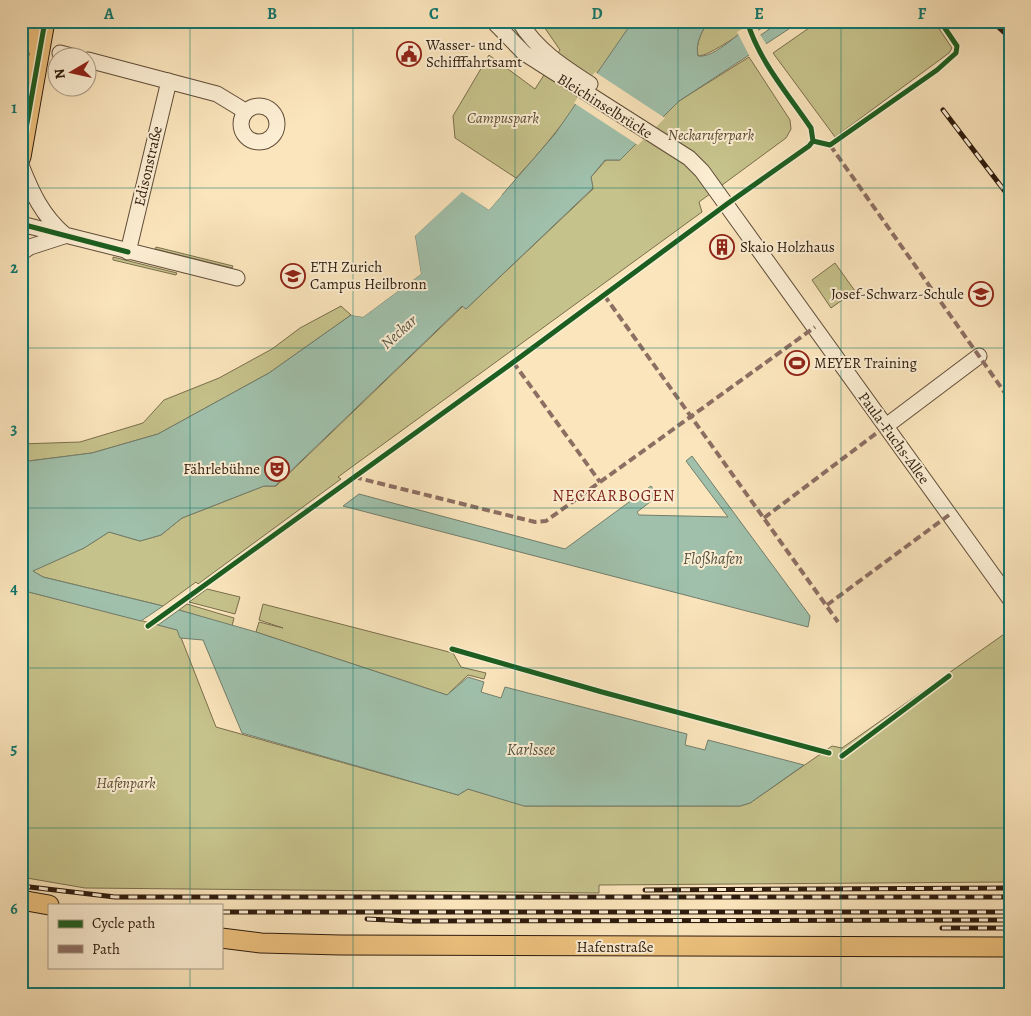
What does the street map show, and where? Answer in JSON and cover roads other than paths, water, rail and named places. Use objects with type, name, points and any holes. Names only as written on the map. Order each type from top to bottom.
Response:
[{"type":"main road","points":[[21,49],[27,21]]},
{"type":"main road","points":[[21,156],[45,21]]},
{"type":"main road","points":[[21,900],[48,905]]},
{"type":"main road","name":"Hafenstraße","points":[[222,938],[261,943],[373,945],[1010,947]]},
{"type":"street","points":[[493,21],[524,53],[551,65]]},
{"type":"street","points":[[519,21],[551,65]]},
{"type":"street","points":[[98,63],[218,94],[245,111]]},
{"type":"street","name":"Bleichinselbrücke","points":[[551,65],[691,154],[730,201]]},
{"type":"street","name":"Edisonstraße","points":[[128,252],[169,81]]},
{"type":"street","points":[[21,165],[33,196],[52,224],[66,236]]},
{"type":"street","name":"Paula-Fuchs-Allee","points":[[730,201],[889,424],[1010,584]]},
{"type":"street","points":[[21,224],[237,278]]},
{"type":"street","points":[[21,253],[30,247],[66,236]]},
{"type":"street","points":[[889,424],[979,356]]},
{"type":"street","name":"Paula-Fuchs-Allee","points":[[954,512],[1010,599]]},
{"type":"water","name":"Neckar","points":[[633,21],[708,21],[701,33],[697,51],[698,56],[705,56],[721,48],[745,29],[760,21],[772,21],[756,32],[758,37],[781,21],[801,21],[679,101],[620,160],[605,160],[591,177],[593,188],[466,309],[462,306],[275,486],[264,486],[182,518],[161,535],[140,541],[109,532],[84,548],[33,571],[43,577],[163,606],[141,621],[21,590],[21,462],[92,453],[158,434],[269,373],[351,315],[363,317],[421,274],[415,236],[462,191],[489,210],[555,134]]},
{"type":"water","name":"Floßhafen","points":[[692,456],[810,616],[808,627],[343,506],[359,494],[565,549],[651,486],[658,496],[637,512],[639,515],[728,517],[686,461]]},
{"type":"water","name":"Karlssee","points":[[179,610],[256,632],[447,695],[468,677],[484,682],[481,692],[501,698],[505,687],[687,734],[685,745],[705,750],[708,740],[804,765],[750,803],[740,806],[524,806],[468,789],[458,795],[242,733],[203,640],[180,638],[177,630],[158,625]]},
{"type":"railway","points":[[992,21],[1010,38]]},
{"type":"railway","points":[[943,110],[1010,198]]},
{"type":"railway","points":[[21,886],[115,897],[1010,897]]},
{"type":"railway","points":[[645,890],[1010,888]]},
{"type":"railway","points":[[222,912],[1010,912]]},
{"type":"railway","points":[[367,919],[410,921],[1010,920]]},
{"type":"railway","points":[[942,928],[1010,928]]},
{"type":"place","name":"Wasser- und Schifffahrtsamt","points":[[409,54]]},
{"type":"place","name":"Skaio Holzhaus","points":[[722,247]]},
{"type":"place","name":"ETH Zurich Campus Heilbronn","points":[[293,276]]},
{"type":"place","name":"Josef-Schwarz-Schule","points":[[981,294]]},
{"type":"place","name":"MEYER Training","points":[[797,363]]},
{"type":"place","name":"Fährlebühne","points":[[277,469]]},
{"type":"district","name":"NECKARBOGEN","points":[[614,496]]},
{"type":"park label","name":"Campuspark","points":[[503,118]]},
{"type":"park label","name":"Neckaruferpark","points":[[711,135]]},
{"type":"park label","name":"Hafenpark","points":[[126,783]]}]
